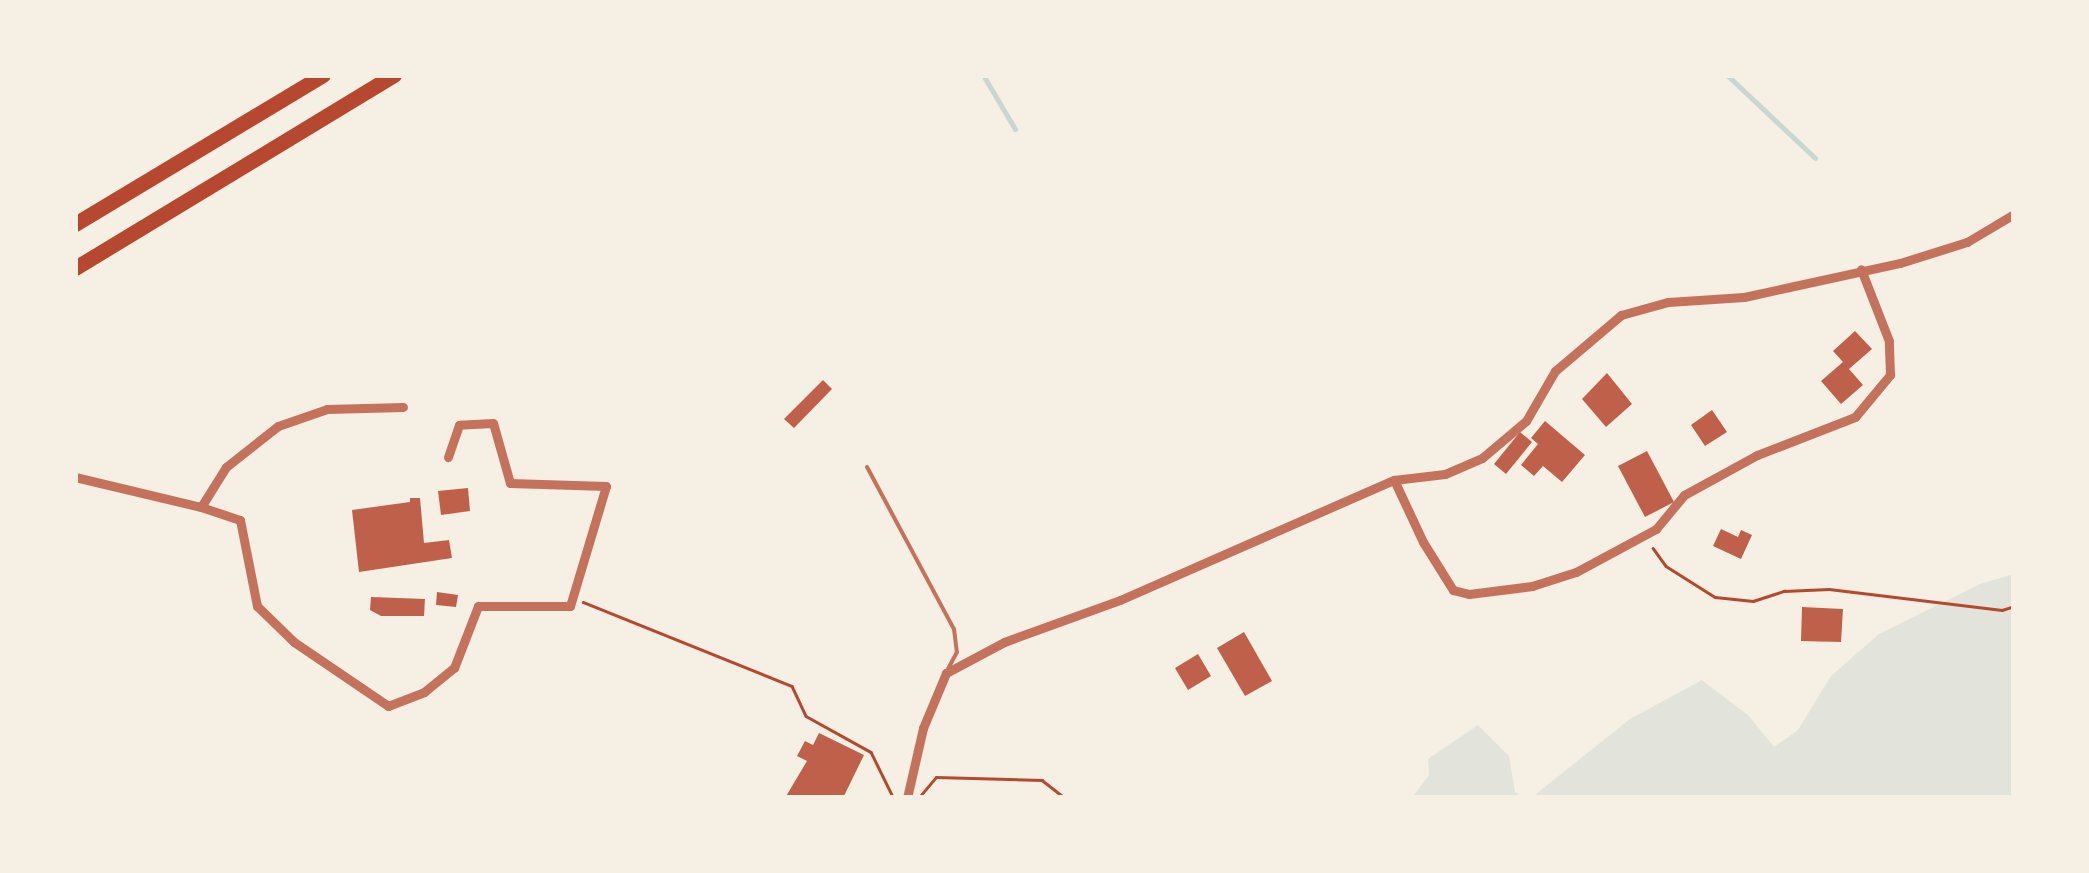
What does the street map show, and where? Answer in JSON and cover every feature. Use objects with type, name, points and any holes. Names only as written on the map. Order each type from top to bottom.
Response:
[{"type":"highway","points":[[75,224],[323,75]]},
{"type":"highway","points":[[75,268],[394,75]]},
{"type":"street","points":[[906,798],[923,728],[946,673],[1004,642],[1120,600],[1394,480],[1445,474],[1482,458],[1526,421],[1555,371],[1621,314],[1668,302],[1744,297],[1900,263],[1968,242],[2014,214]]},
{"type":"street","points":[[1394,480],[1423,542],[1453,590],[1469,594],[1532,586],[1576,572],[1656,529],[1684,495],[1757,455],[1854,416],[1890,375],[1889,341],[1861,269]]},
{"type":"street","points":[[201,507],[226,466],[278,426],[327,409],[402,407]]},
{"type":"street","points":[[75,477],[240,520],[257,606],[294,642],[388,706],[424,692],[454,668],[478,606],[570,606],[606,486],[510,483],[493,423],[459,425],[448,458]]},
{"type":"lane","points":[[867,467],[954,629],[957,652],[946,673]]},
{"type":"path","points":[[1644,534],[1666,566],[1715,597],[1753,601],[1784,591],[1829,589],[2002,610],[2014,606]]},
{"type":"path","points":[[572,598],[792,686],[806,716],[871,752],[894,798]]},
{"type":"path","points":[[918,798],[936,777],[1042,780],[1065,798]]},
{"type":"shaded area","points":[[2014,574],[2014,798],[1531,798],[1630,719],[1702,680],[1749,716],[1774,747],[1798,730],[1831,676],[1879,634],[1980,584]]},
{"type":"shaded area","points":[[1478,725],[1509,756],[1515,792],[1524,798],[1412,798],[1429,775],[1428,759]]},
{"type":"building","points":[[1855,331],[1872,349],[1849,369],[1863,385],[1841,404],[1821,381],[1843,362],[1833,351]]},
{"type":"building","points":[[1607,373],[1632,404],[1606,427],[1582,399]]},
{"type":"building","points":[[823,380],[832,389],[794,428],[784,419]]},
{"type":"building","points":[[1712,410],[1727,432],[1705,446],[1691,425]]},
{"type":"building","points":[[1545,421],[1585,455],[1562,482],[1543,466],[1534,476],[1521,465],[1538,444],[1531,438]]},
{"type":"building","points":[[1520,432],[1532,442],[1506,474],[1494,464]]},
{"type":"building","points":[[1647,451],[1674,502],[1645,517],[1618,466]]},
{"type":"building","points":[[468,488],[470,511],[441,515],[438,491]]},
{"type":"building","points":[[410,498],[420,498],[424,543],[449,540],[452,558],[359,572],[352,510],[410,502]]},
{"type":"building","points":[[1721,529],[1738,537],[1741,530],[1752,535],[1741,559],[1713,546]]},
{"type":"building","points":[[437,592],[458,595],[456,607],[436,605]]},
{"type":"building","points":[[371,597],[425,599],[424,616],[381,616],[370,610]]},
{"type":"building","points":[[1802,607],[1843,609],[1841,642],[1801,641]]},
{"type":"building","points":[[1244,632],[1272,681],[1245,696],[1217,648]]},
{"type":"building","points":[[1198,654],[1211,676],[1188,690],[1175,668]]},
{"type":"building","points":[[819,733],[864,755],[843,798],[785,798],[807,761],[797,756],[805,741],[813,745]]},
{"type":"waterway","points":[[983,75],[1015,129]]},
{"type":"waterway","points":[[1727,75],[1815,158]]}]
